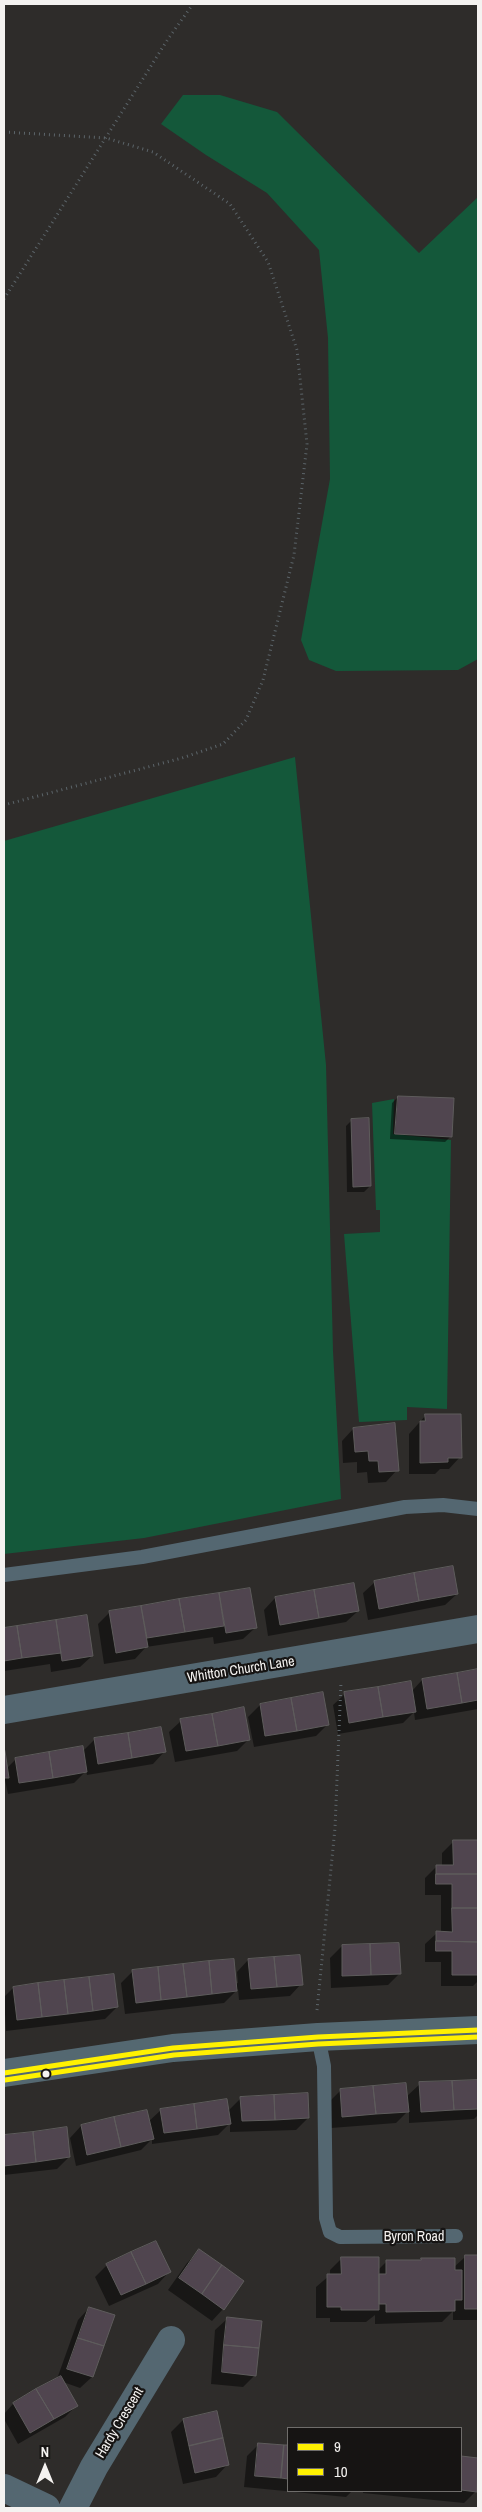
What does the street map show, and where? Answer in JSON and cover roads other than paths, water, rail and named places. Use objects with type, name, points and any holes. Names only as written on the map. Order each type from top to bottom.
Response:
[{"type":"street","name":"Whitton Church Lane","points":[[4,1710],[478,1629]]},
{"type":"street","points":[[4,2073],[173,2048],[318,2037],[478,2030]]},
{"type":"street","name":"Hardy Crescent","points":[[73,2508],[94,2467],[171,2340]]},
{"type":"street","points":[[4,2488],[46,2508]]},
{"type":"lane","points":[[4,1575],[142,1557],[405,1508],[443,1505],[478,1510]]},
{"type":"lane","name":"Byron Road","points":[[318,2037],[324,2066],[326,2218],[330,2232],[340,2237],[456,2236]]}]
